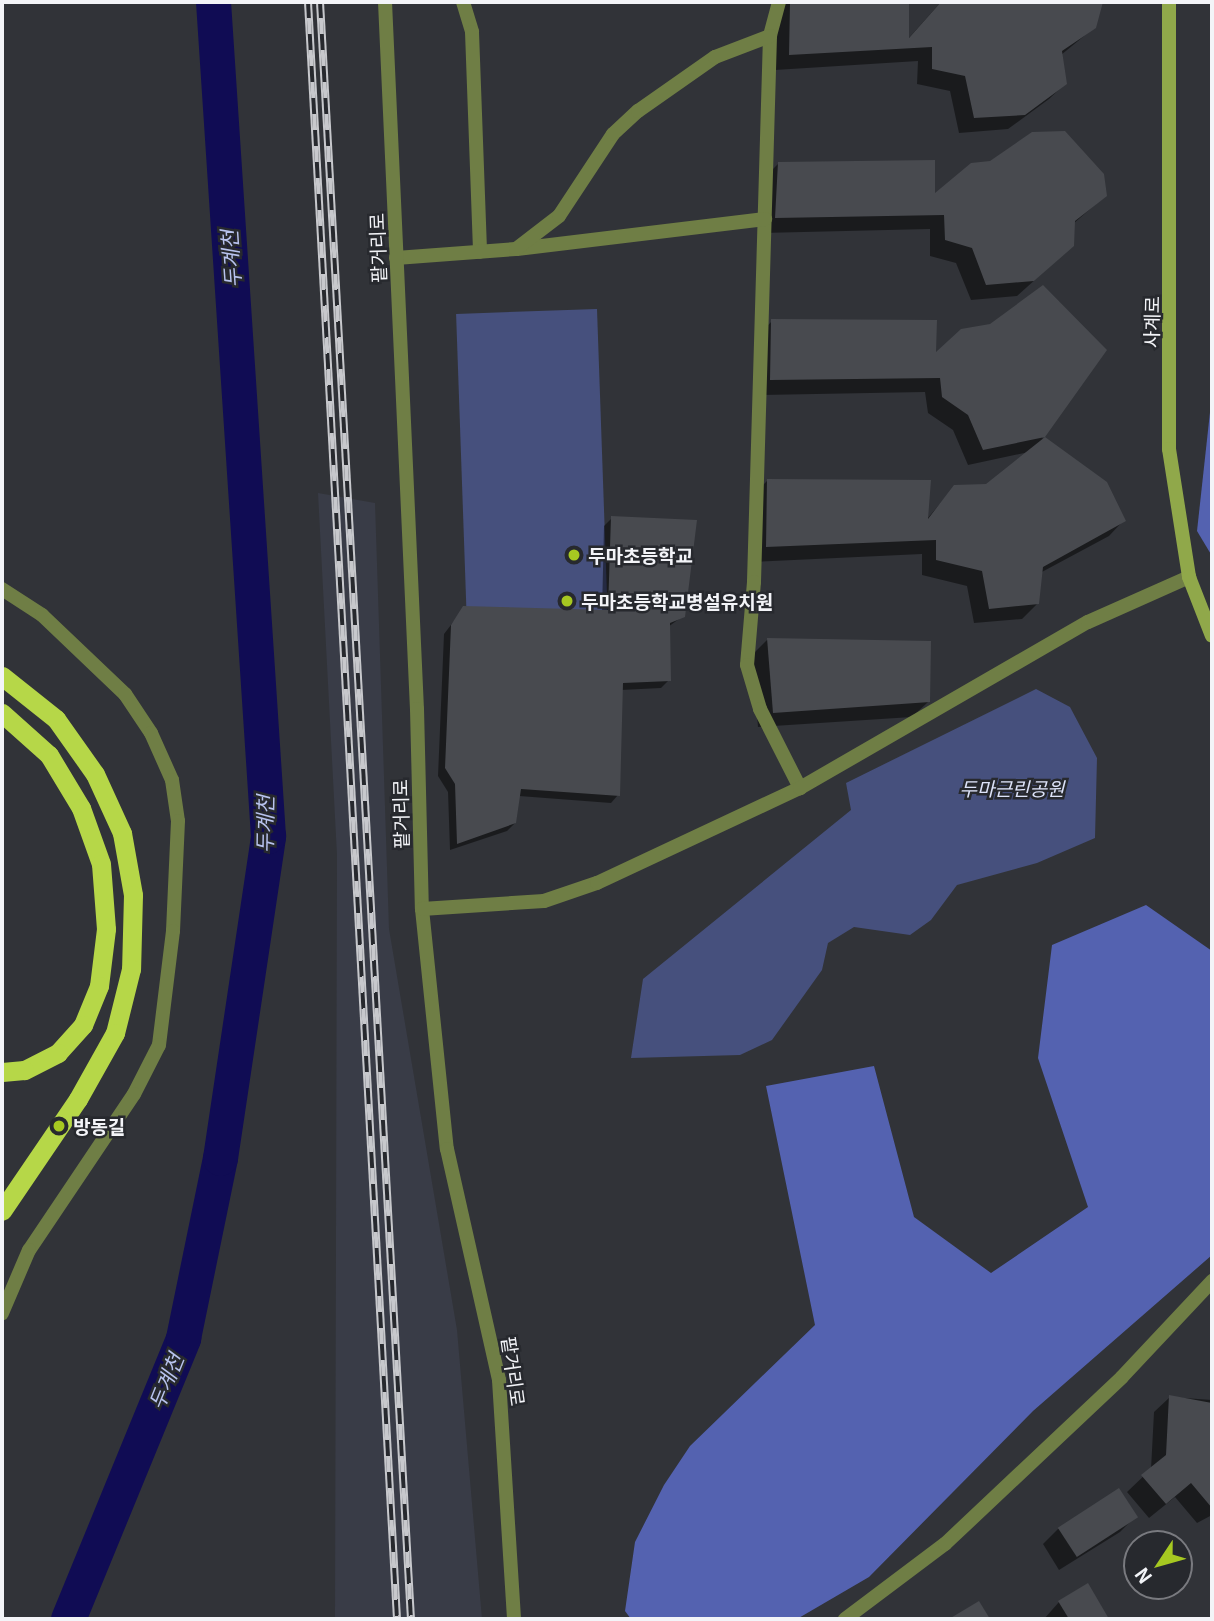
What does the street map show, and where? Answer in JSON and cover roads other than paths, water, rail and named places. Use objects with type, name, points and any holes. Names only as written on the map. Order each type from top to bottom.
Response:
[{"type":"highway","points":[[2,676],[56,719],[95,774],[122,833],[132,895],[131,969],[115,1033],[78,1099],[2,1212]]},
{"type":"highway","points":[[2,713],[49,755],[81,808],[101,864],[106,929],[99,986],[83,1025],[58,1053],[24,1070],[2,1072]]},
{"type":"main road","name":"사계로","points":[[1169,2],[1168,449],[1189,577],[1212,636]]},
{"type":"street","name":"팥거리로","points":[[385,2],[416,682],[422,909],[447,1149],[499,1380],[514,1619]]},
{"type":"street","points":[[463,2],[472,32],[480,252]]},
{"type":"street","points":[[779,2],[770,36],[754,582],[747,664],[760,709],[800,788]]},
{"type":"street","points":[[516,249],[559,216],[613,134],[638,111],[715,57],[770,36]]},
{"type":"street","points":[[396,258],[516,249],[765,219]]},
{"type":"street","points":[[422,909],[544,901],[597,883],[800,788],[1088,622],[1189,577]]},
{"type":"street","points":[[2,589],[42,615],[125,694],[151,733],[172,780],[178,821],[173,931],[159,1045],[134,1094],[29,1250],[2,1313]]},
{"type":"street","points":[[845,1619],[945,1544],[1122,1377],[1212,1281]]},
{"type":"waterway","name":"두계천","points":[[68,1619],[183,1338],[220,1158],[268,836],[213,2]]},
{"type":"railway","points":[[308,2],[397,1619]]},
{"type":"railway","points":[[320,2],[411,1619]]},
{"type":"place","name":"두마초등학교","points":[[574,555]]},
{"type":"place","name":"두마초등학교병설유치원","points":[[567,601]]},
{"type":"place","name":"방동길","points":[[59,1126]]},
{"type":"park label","name":"두마근린공원","points":[[1012,788]]}]
